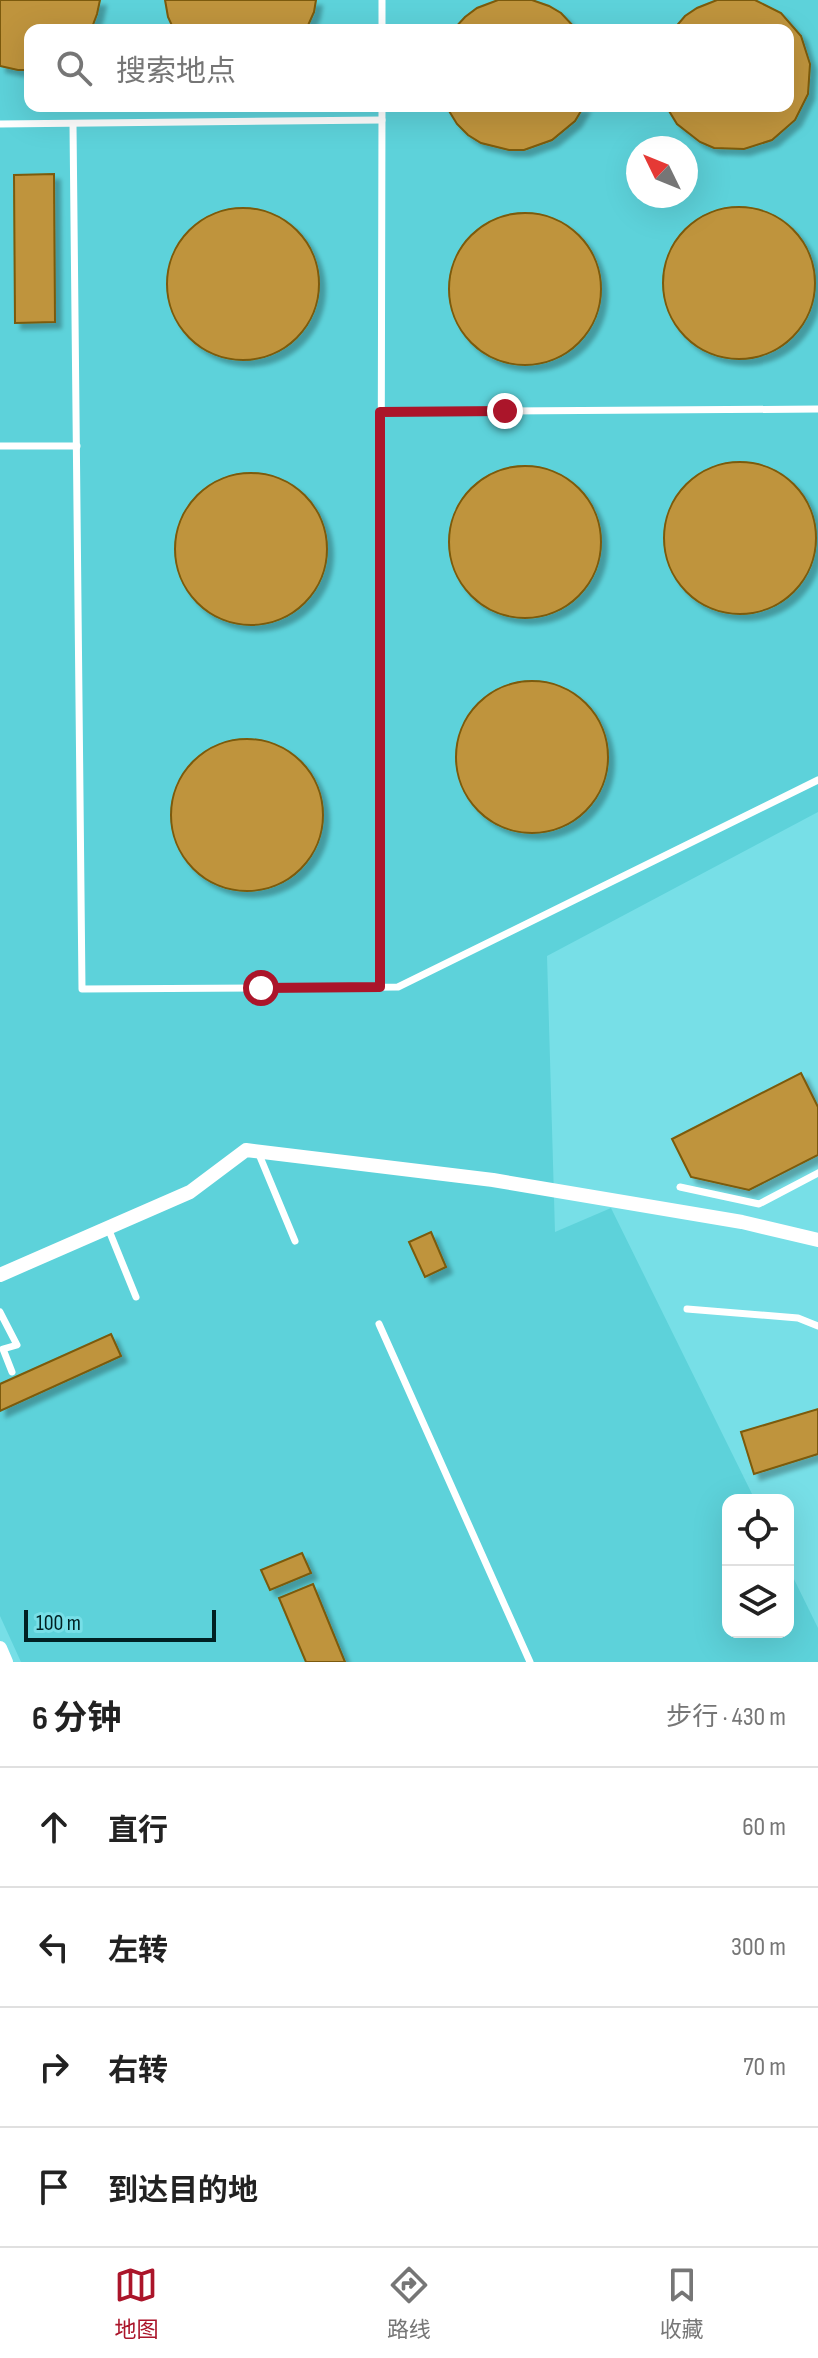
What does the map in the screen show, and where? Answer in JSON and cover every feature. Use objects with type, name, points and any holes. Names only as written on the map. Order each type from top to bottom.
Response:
[{"type":"street","points":[[0,1275],[190,1192],[246,1150],[493,1180],[742,1222],[818,1240]]},
{"type":"street","points":[[0,1648],[6,1662]]},
{"type":"lane","points":[[382,0],[382,24]]},
{"type":"lane","points":[[380,987],[382,112]]},
{"type":"lane","points":[[0,124],[382,120]]},
{"type":"lane","points":[[73,124],[82,989],[398,987],[818,780]]},
{"type":"lane","points":[[380,412],[818,409]]},
{"type":"lane","points":[[0,446],[77,446]]},
{"type":"lane","points":[[258,1152],[295,1241]]},
{"type":"lane","points":[[680,1187],[759,1204],[818,1173]]},
{"type":"lane","points":[[108,1228],[136,1297]]},
{"type":"lane","points":[[687,1309],[798,1318],[818,1326]]},
{"type":"lane","points":[[0,1312],[17,1345],[3,1349],[12,1372]]},
{"type":"lane","points":[[379,1324],[530,1662]]},
{"type":"shaded area","points":[[0,0],[818,0],[818,812],[547,956],[555,1232],[611,1208],[752,1494],[722,1494],[722,1638],[794,1638],[794,1579],[818,1628],[818,1662],[21,1662],[0,1616]]},
{"type":"building","points":[[0,0],[100,0],[93,24],[24,24],[24,70],[0,66]]},
{"type":"building","points":[[165,0],[316,0],[309,24],[171,24]]},
{"type":"building","points":[[498,0],[532,0],[561,13],[571,24],[459,24],[477,8]]},
{"type":"building","points":[[717,0],[755,0],[781,13],[791,24],[678,24],[685,16]]},
{"type":"building","points":[[794,28],[801,36],[810,64],[808,94],[795,120],[772,140],[744,149],[714,148],[700,142],[698,136],[692,136],[677,124],[670,112],[794,112]]},
{"type":"building","points":[[450,112],[580,112],[575,121],[552,140],[524,150],[509,150],[481,143],[457,124]]},
{"type":"building","points":[[54,174],[55,322],[15,323],[14,175]]},
{"type":"building","points":[[739,207],[768,213],[793,229],[809,254],[815,283],[809,312],[793,337],[768,353],[739,359],[710,353],[685,337],[669,312],[663,283],[669,254],[685,229],[710,213]]},
{"type":"building","points":[[243,208],[272,214],[297,230],[313,255],[319,284],[313,313],[297,338],[272,354],[243,360],[214,354],[189,338],[173,313],[167,284],[173,255],[189,230],[214,214]]},
{"type":"building","points":[[525,213],[554,219],[579,235],[595,260],[601,289],[595,318],[579,343],[554,359],[525,365],[496,359],[471,343],[455,318],[449,289],[455,260],[471,235],[496,219]]},
{"type":"building","points":[[740,462],[769,468],[794,484],[810,509],[816,538],[810,567],[794,592],[769,608],[740,614],[711,608],[686,592],[670,567],[664,538],[670,509],[686,484],[711,468]]},
{"type":"building","points":[[525,466],[554,472],[579,488],[595,513],[601,542],[595,571],[579,596],[554,612],[525,618],[496,612],[471,596],[455,571],[449,542],[455,513],[471,488],[496,472]]},
{"type":"building","points":[[251,473],[280,479],[305,495],[321,520],[327,549],[321,578],[305,603],[280,619],[251,625],[222,619],[197,603],[181,578],[175,549],[181,520],[197,495],[222,479]]},
{"type":"building","points":[[532,681],[561,687],[586,703],[602,728],[608,757],[602,786],[586,811],[561,827],[532,833],[503,827],[478,811],[462,786],[456,757],[462,728],[478,703],[503,687]]},
{"type":"building","points":[[247,739],[276,745],[301,761],[317,786],[323,815],[317,844],[301,869],[276,885],[247,891],[218,885],[193,869],[177,844],[171,815],[177,786],[193,761],[218,745]]},
{"type":"building","points":[[801,1073],[818,1107],[818,1155],[749,1190],[691,1177],[672,1139]]},
{"type":"building","points":[[431,1232],[446,1267],[425,1277],[409,1242]]},
{"type":"building","points":[[111,1334],[121,1356],[0,1411],[0,1384]]},
{"type":"building","points":[[818,1409],[818,1454],[754,1474],[741,1432]]},
{"type":"building","points":[[302,1553],[311,1573],[270,1590],[261,1570]]},
{"type":"building","points":[[313,1584],[345,1662],[306,1662],[279,1598]]},
{"type":"route","points":[[261,988],[380,987],[380,412],[505,411]]}]
